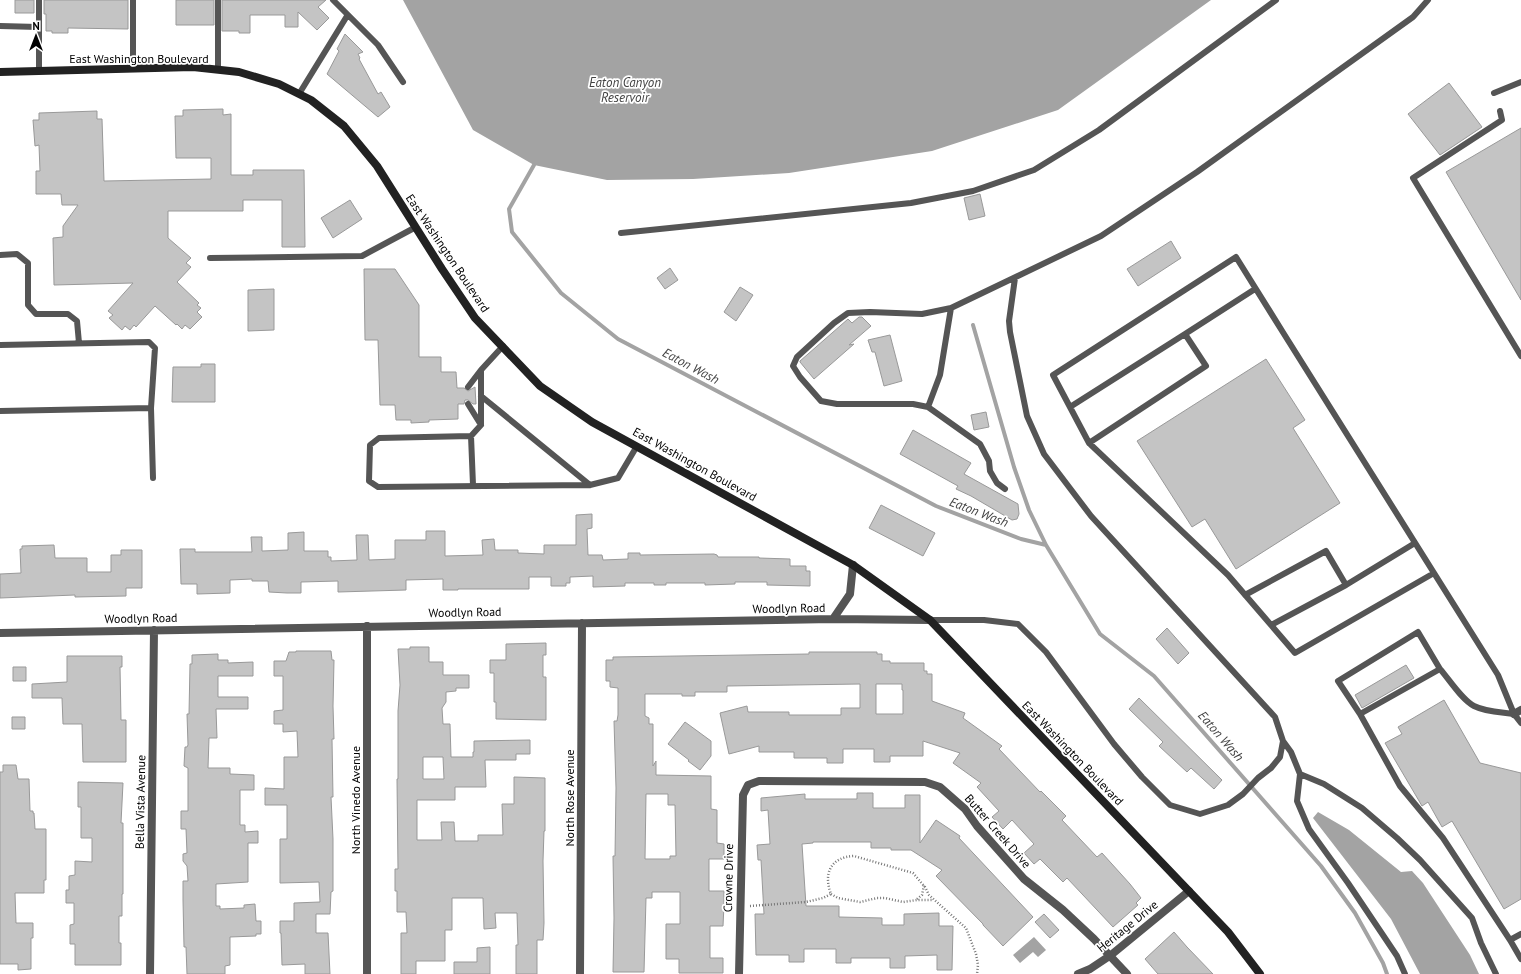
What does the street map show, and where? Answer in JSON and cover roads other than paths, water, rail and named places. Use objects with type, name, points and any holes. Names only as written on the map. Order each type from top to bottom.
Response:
[{"type":"main road","name":"East Washington Boulevard","points":[[0,72],[193,67],[239,72],[279,84],[311,100],[344,126],[377,166],[475,318],[540,386],[592,422],[853,565],[930,620],[1228,932],[1260,974]]},
{"type":"street","points":[[834,619],[850,594],[853,565]]},
{"type":"street","name":"Woodlyn Road","points":[[0,632],[834,619],[930,620]]},
{"type":"street","name":"North Rose Avenue","points":[[580,974],[582,623]]},
{"type":"street","name":"North Vinedo Avenue","points":[[367,626],[367,974]]},
{"type":"street","name":"Bella Vista Avenue","points":[[150,974],[154,630]]},
{"type":"street","name":"Butter Creek Drive","points":[[748,785],[759,780],[925,782],[940,787],[964,809],[1024,879],[1063,910],[1111,955],[1127,974]]},
{"type":"street","name":"Crowne Drive","points":[[739,974],[743,795],[748,785]]},
{"type":"street","name":"Heritage Drive","points":[[1078,974],[1090,969],[1111,955],[1189,891]]},
{"type":"lane","points":[[38,71],[39,0]]},
{"type":"lane","points":[[133,0],[133,68]]},
{"type":"lane","points":[[218,0],[218,70]]},
{"type":"lane","points":[[332,0],[378,45],[403,82]]},
{"type":"lane","points":[[621,233],[911,203],[980,189],[1034,170],[1099,130],[1276,0]]},
{"type":"lane","points":[[1005,489],[997,483],[990,471],[988,461],[980,444],[928,407],[913,404],[837,404],[821,401],[800,377],[793,366],[797,357],[834,323],[848,313],[870,312],[922,314],[951,308],[1101,236],[1203,168],[1413,16],[1428,0]]},
{"type":"lane","points":[[299,94],[347,16]]},
{"type":"lane","points":[[0,26],[38,26]]},
{"type":"lane","points":[[1494,93],[1521,82]]},
{"type":"lane","points":[[1500,111],[1502,120],[1413,178],[1521,356]]},
{"type":"lane","points":[[210,258],[362,256],[416,227]]},
{"type":"lane","points":[[0,255],[17,254],[28,263],[28,305],[36,314],[68,314],[77,321],[79,343]]},
{"type":"lane","points":[[1434,573],[1295,653],[1228,575],[1089,443],[1053,375],[1236,257],[1498,675],[1521,723]]},
{"type":"lane","points":[[1015,278],[1009,321],[1010,332],[1027,416],[1044,454],[1091,516],[1275,717],[1283,740],[1291,752],[1300,774],[1297,802],[1309,829],[1348,883],[1397,956],[1405,974]]},
{"type":"lane","points":[[1070,407],[1256,289]]},
{"type":"lane","points":[[928,407],[940,375],[951,308]]},
{"type":"lane","points":[[1089,443],[1206,366],[1185,334]]},
{"type":"lane","points":[[0,345],[150,342],[155,348],[151,408],[153,478]]},
{"type":"lane","points":[[468,388],[481,370],[503,346]]},
{"type":"lane","points":[[473,485],[471,436],[481,425],[481,370]]},
{"type":"lane","points":[[481,396],[590,485]]},
{"type":"lane","points":[[468,404],[481,425]]},
{"type":"lane","points":[[0,411],[151,408]]},
{"type":"lane","points":[[471,436],[379,438],[370,445],[369,481],[378,487],[590,485],[618,478],[637,446]]},
{"type":"lane","points":[[1271,625],[1346,585],[1415,543]]},
{"type":"lane","points":[[1245,595],[1326,550],[1346,585]]},
{"type":"lane","points":[[930,620],[984,620],[1018,624],[1046,652],[1114,744],[1142,777],[1170,805],[1200,814],[1228,805],[1243,794],[1258,778],[1271,768],[1280,757],[1283,740]]},
{"type":"lane","points":[[1517,712],[1485,710],[1472,705],[1440,669],[1418,632],[1338,680],[1360,714],[1400,786],[1443,838],[1521,959]]},
{"type":"lane","points":[[1360,714],[1440,669]]},
{"type":"lane","points":[[1300,774],[1324,784],[1362,808],[1420,860],[1472,918],[1496,974]]},
{"type":"lane","points":[[1510,940],[1521,934]]},
{"type":"water","name":"Eaton Canyon Reservoir","points":[[403,0],[1211,0],[1058,110],[932,151],[789,173],[693,179],[607,180],[534,165],[473,130]]},
{"type":"water","points":[[1318,812],[1349,830],[1401,872],[1412,871],[1423,883],[1470,955],[1479,974],[1420,974],[1391,919],[1313,818]]},
{"type":"water","points":[[1034,937],[1046,950],[1038,957],[1033,952],[1020,963],[1013,955]]},
{"type":"waterway","name":"Eaton Wash","points":[[534,165],[509,209],[512,232],[561,293],[618,339],[936,506],[1021,539],[1046,545],[1100,634],[1154,676],[1321,866],[1355,913],[1383,963],[1387,974]]},
{"type":"waterway","points":[[973,325],[1014,467],[1029,510],[1046,545]]}]
